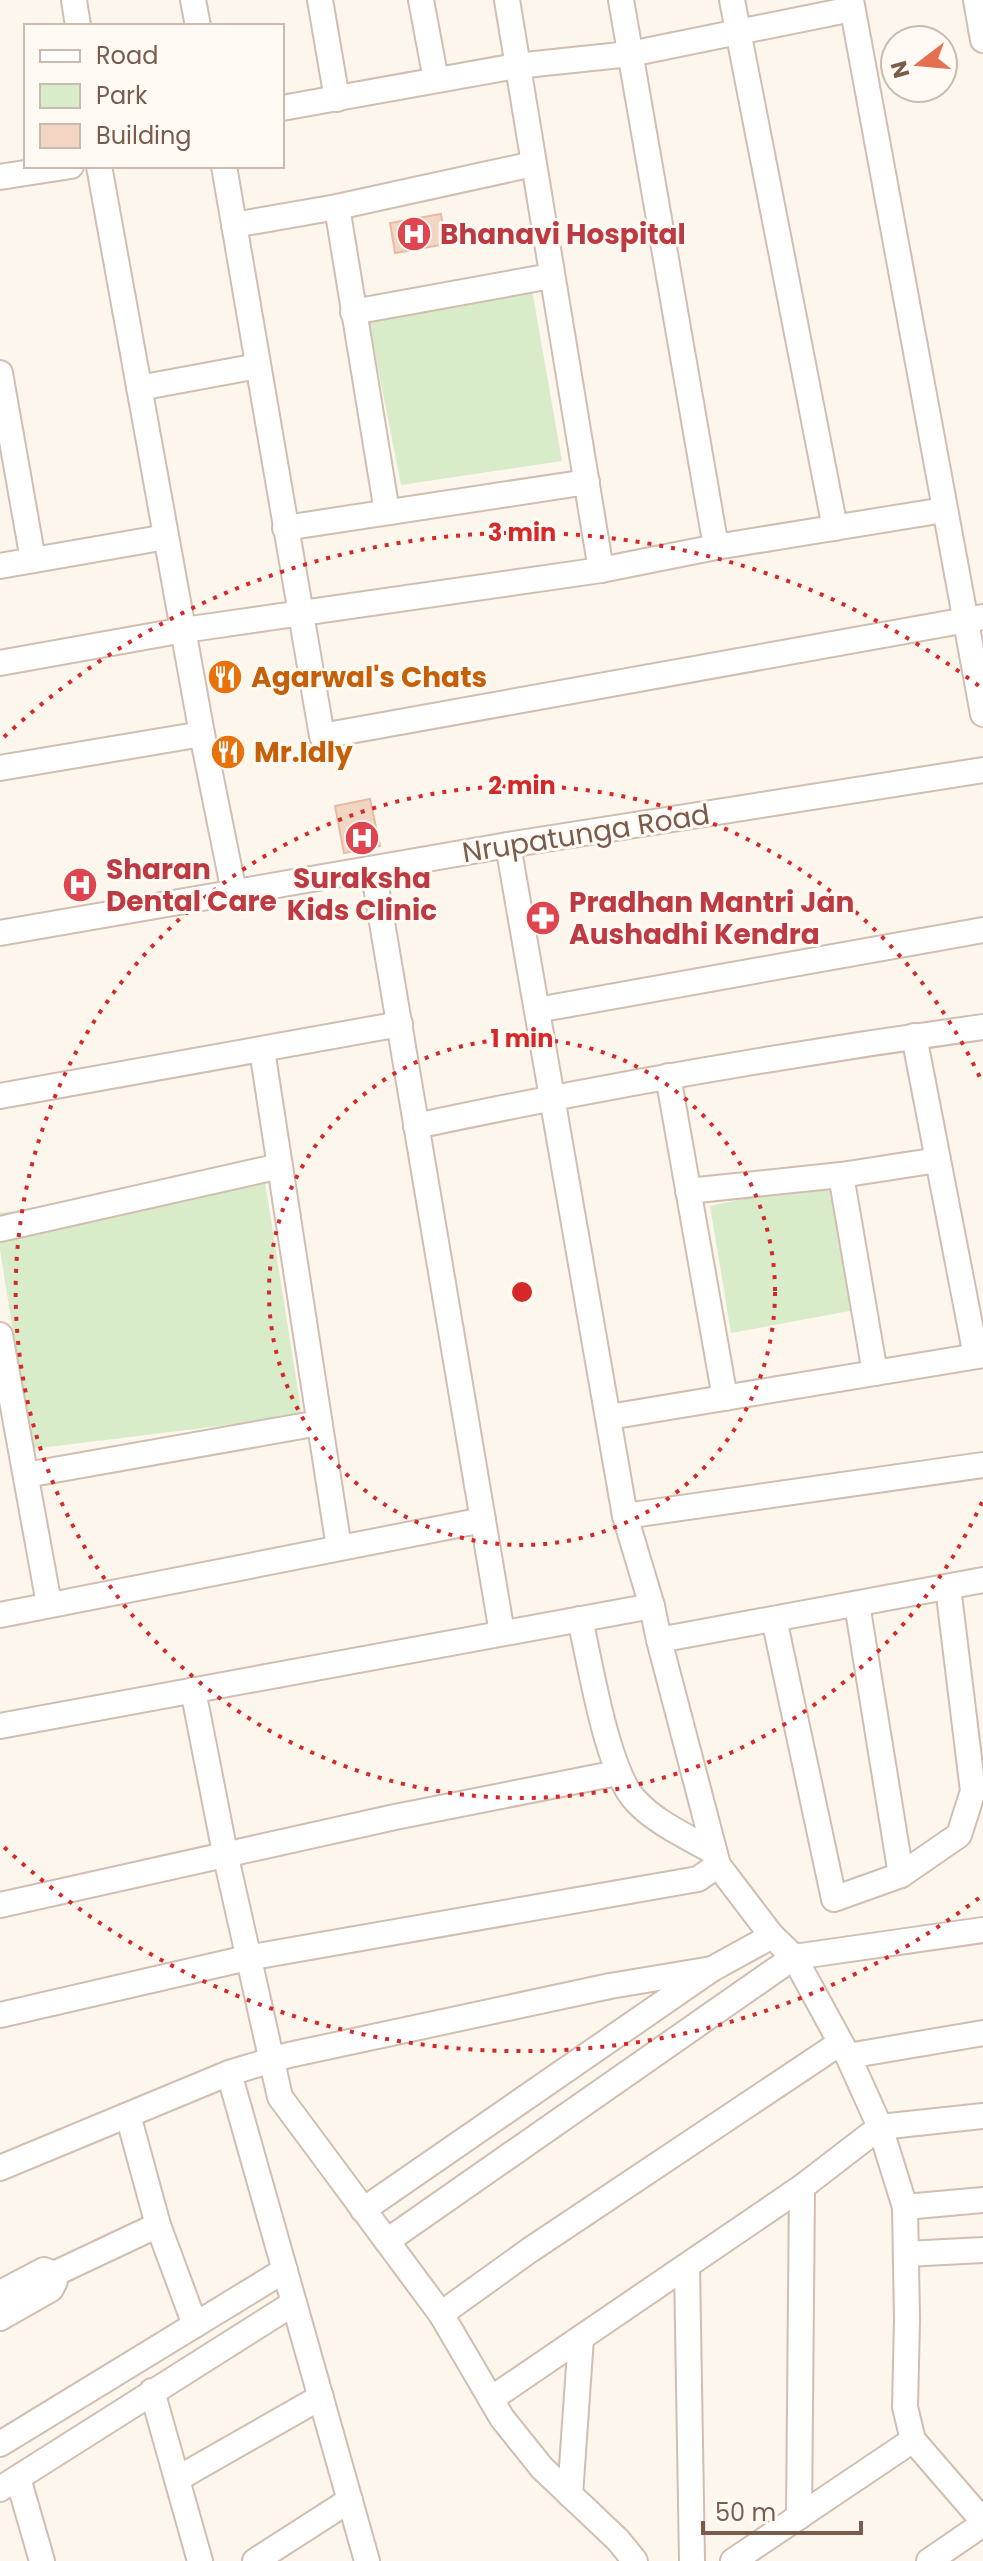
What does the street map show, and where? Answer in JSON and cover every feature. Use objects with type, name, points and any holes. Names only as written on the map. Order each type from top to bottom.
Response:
[{"type":"street","points":[[74,0],[78,24]]},
{"type":"street","points":[[193,0],[198,24]]},
{"type":"street","points":[[320,0],[337,99]]},
{"type":"street","points":[[421,0],[436,80]]},
{"type":"street","points":[[507,0],[601,570]]},
{"type":"street","points":[[621,0],[716,547]]},
{"type":"street","points":[[732,0],[835,528]]},
{"type":"street","points":[[976,0],[983,40]]},
{"type":"street","points":[[284,108],[516,66],[630,54],[852,5],[944,510],[974,618],[983,714]]},
{"type":"street","points":[[234,225],[337,207],[533,164]]},
{"type":"street","points":[[0,177],[58,168]]},
{"type":"street","points":[[99,168],[202,734],[234,892]]},
{"type":"street","points":[[224,168],[322,736],[974,618]]},
{"type":"street","points":[[337,207],[387,512]]},
{"type":"street","points":[[353,312],[551,276]]},
{"type":"street","points":[[139,388],[258,366]]},
{"type":"street","points":[[0,373],[33,560]]},
{"type":"street","points":[[285,528],[587,482]]},
{"type":"street","points":[[0,663],[184,630],[601,570],[716,547],[944,510]]},
{"type":"street","points":[[0,566],[166,537]]},
{"type":"street","points":[[0,768],[202,734]]},
{"type":"street","name":"Nrupatunga Road","points":[[0,933],[508,845],[983,770]]},
{"type":"street","points":[[508,845],[625,1516],[652,1606],[716,1858]]},
{"type":"street","points":[[373,869],[502,1633]]},
{"type":"street","points":[[537,1010],[983,930]]},
{"type":"street","points":[[0,1096],[400,1024]]},
{"type":"street","points":[[416,1126],[554,1096],[668,1076],[983,1027]]},
{"type":"street","points":[[609,1417],[979,1355],[914,1036]]},
{"type":"street","points":[[262,1050],[339,1548]]},
{"type":"street","points":[[668,1076],[725,1398]]},
{"type":"street","points":[[688,1191],[841,1175],[938,1160]]},
{"type":"street","points":[[0,1229],[280,1166]]},
{"type":"street","points":[[841,1175],[875,1373]]},
{"type":"street","points":[[0,1335],[49,1604]]},
{"type":"street","points":[[26,1475],[319,1423]]},
{"type":"street","points":[[625,1516],[983,1465]]},
{"type":"street","points":[[0,1615],[483,1520]]},
{"type":"street","points":[[659,1640],[983,1580]]},
{"type":"street","points":[[774,1619],[834,1899],[901,1875],[959,1835],[973,1791],[948,1587]]},
{"type":"street","points":[[857,1604],[901,1875]]},
{"type":"street","points":[[0,1726],[652,1606]]},
{"type":"street","points":[[580,1619],[617,1773],[635,1801],[716,1858],[772,1936],[794,1957],[844,2050],[880,2127],[905,2207],[905,2407],[913,2440],[983,2522],[929,2561]]},
{"type":"street","points":[[193,1690],[247,1958],[280,2097],[441,2314],[502,2418],[542,2468],[618,2540],[635,2561]]},
{"type":"street","points":[[0,1905],[225,1853],[617,1773]]},
{"type":"street","points":[[0,2015],[247,1958],[698,1879],[716,1858]]},
{"type":"street","points":[[387,2241],[794,1957],[983,1930]]},
{"type":"street","points":[[363,2210],[712,1969],[772,1936]]},
{"type":"street","points":[[0,2168],[229,2073],[271,2061],[610,1986],[712,1969]]},
{"type":"street","points":[[441,2314],[530,2250],[844,2050],[983,2033]]},
{"type":"street","points":[[229,2073],[367,2561]]},
{"type":"street","points":[[128,2115],[158,2225],[195,2325]]},
{"type":"street","points":[[491,2399],[802,2187],[880,2127],[983,2116]]},
{"type":"street","points":[[799,2517],[802,2187]]},
{"type":"street","points":[[905,2207],[983,2200]]},
{"type":"street","points":[[54,2274],[158,2225]]},
{"type":"street","points":[[906,2254],[983,2250]]},
{"type":"street","points":[[687,2267],[692,2561]]},
{"type":"street","points":[[0,2293],[44,2270],[54,2274],[51,2289],[0,2318]]},
{"type":"street","points":[[0,2444],[285,2270]]},
{"type":"street","points":[[42,2561],[9,2483],[294,2303]]},
{"type":"street","points":[[570,2495],[581,2338]]},
{"type":"street","points":[[152,2391],[200,2561]]},
{"type":"street","points":[[177,2479],[321,2397]]},
{"type":"street","points":[[733,2561],[913,2440]]},
{"type":"street","points":[[255,2561],[350,2500]]},
{"type":"green space","points":[[532,290],[562,461],[401,485],[369,322]]},
{"type":"green space","points":[[263,1169],[302,1416],[32,1449],[0,1250],[0,1213]]},
{"type":"green space","points":[[831,1180],[855,1310],[731,1333],[710,1206]]},
{"type":"building","points":[[441,214],[446,244],[395,253],[390,223]]},
{"type":"building","points":[[370,799],[380,846],[344,853],[335,806]]},
{"type":"place","name":"Bhanavi Hospital","points":[[414,234]]},
{"type":"place","name":"Agarwal's Chats","points":[[225,677]]},
{"type":"place","name":"Mr.Idly","points":[[228,752]]},
{"type":"place","name":"Suraksha Kids Clinic","points":[[362,838]]},
{"type":"place","name":"Sharan Dental Care","points":[[80,885]]},
{"type":"place","name":"Pradhan Mantri Jan Aushadhi Kendra","points":[[543,918]]}]
